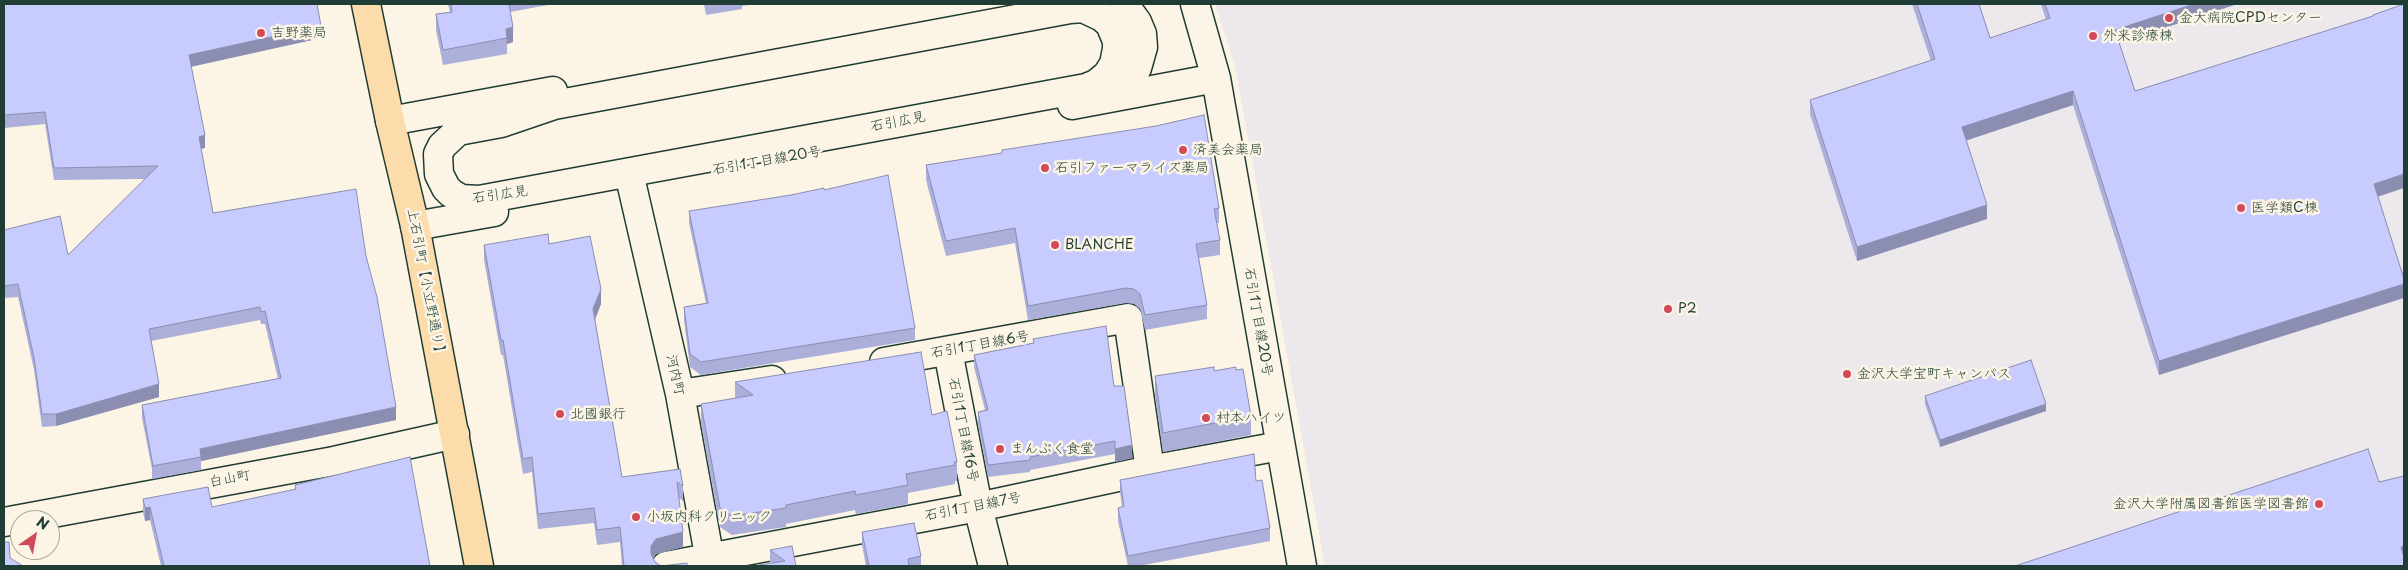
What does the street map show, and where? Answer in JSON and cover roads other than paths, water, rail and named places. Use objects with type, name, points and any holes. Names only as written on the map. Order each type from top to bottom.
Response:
[{"type":"main road","name":"上石引町【小立野通り】","points":[[366,4],[390,121],[415,226],[479,566]]},
{"type":"street","points":[[390,121],[1023,4]]},
{"type":"street","points":[[1118,96],[1137,68],[1143,47],[1142,34],[1137,22],[1124,4]]},
{"type":"street","name":"石引1丁目線20号","points":[[1195,4],[1216,78],[1302,566]]},
{"type":"street","name":"石引広見","points":[[1083,8],[1102,18],[1110,24],[1117,41],[1116,56],[1111,70],[1102,80],[1086,88],[480,200],[461,199],[446,188],[439,174],[438,154],[442,146],[458,131],[501,123],[554,105],[1070,9],[1083,8]]},
{"type":"street","name":"石引1丁目線20号","points":[[415,226],[1216,78]]},
{"type":"street","name":"河内町","points":[[632,186],[680,394],[710,562]]},
{"type":"street","name":"石引1丁目線6号","points":[[862,365],[1128,318],[1150,470]]},
{"type":"street","name":"石引1丁目線16号","points":[[948,351],[978,507],[993,566]]},
{"type":"street","points":[[680,394],[795,376]]},
{"type":"street","name":"白山町","points":[[4,522],[334,460],[455,434]]},
{"type":"street","name":"石引1丁目線7号","points":[[666,566],[710,562],[1150,470],[1280,446]]},
{"type":"place","name":"金大病院CPDセンター","points":[[2169,18]]},
{"type":"place","name":"吉野薬局","points":[[261,33]]},
{"type":"place","name":"外来診療棟","points":[[2093,36]]},
{"type":"place","name":"済美会薬局","points":[[1183,150]]},
{"type":"place","name":"石引ファーマライズ薬局","points":[[1045,168]]},
{"type":"place","name":"医学類C棟","points":[[2241,208]]},
{"type":"place","name":"BLANCHE","points":[[1055,245]]},
{"type":"place","name":"P2","points":[[1668,309]]},
{"type":"place","name":"金沢大学宝町キャンパス","points":[[1847,374]]},
{"type":"place","name":"北國銀行","points":[[560,414]]},
{"type":"place","name":"村本ハイツ","points":[[1206,418]]},
{"type":"place","name":"まんぷく食堂","points":[[1000,449]]},
{"type":"place","name":"金沢大学附属図書館医学図書館","points":[[2319,504]]},
{"type":"place","name":"小坂内科クリニック","points":[[636,517]]}]
